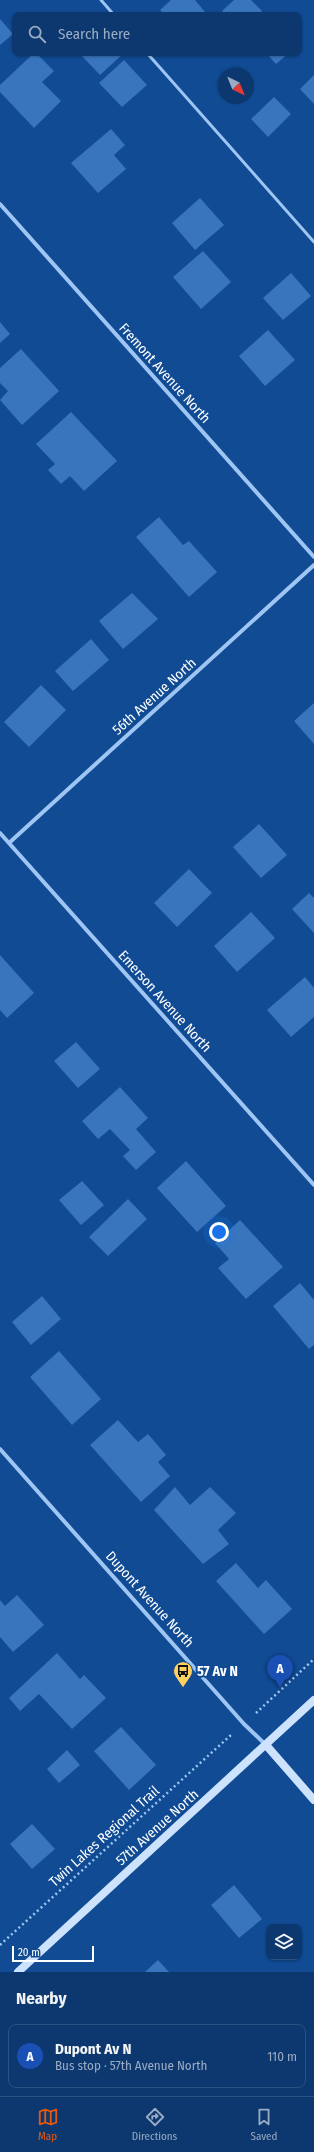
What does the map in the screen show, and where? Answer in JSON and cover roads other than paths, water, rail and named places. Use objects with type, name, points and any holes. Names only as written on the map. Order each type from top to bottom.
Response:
[{"type":"street","name":"Fremont Avenue North","points":[[0,204],[314,557]]},
{"type":"street","name":"56th Avenue North","points":[[10,843],[314,565]]},
{"type":"street","name":"Emerson Avenue North","points":[[0,833],[314,1185]]},
{"type":"street","name":"Dupont Avenue North","points":[[0,1449],[244,1724],[266,1745],[314,1800]]},
{"type":"street","name":"57th Avenue North","points":[[18,1972],[314,1700]]},
{"type":"lane","points":[[101,0],[111,12]]},
{"type":"lane","points":[[150,56],[314,242]]},
{"type":"place","name":"57 Av N","points":[[183,1688]]},
{"type":"place","name":"Dupont Av N","points":[[280,1688]]}]
